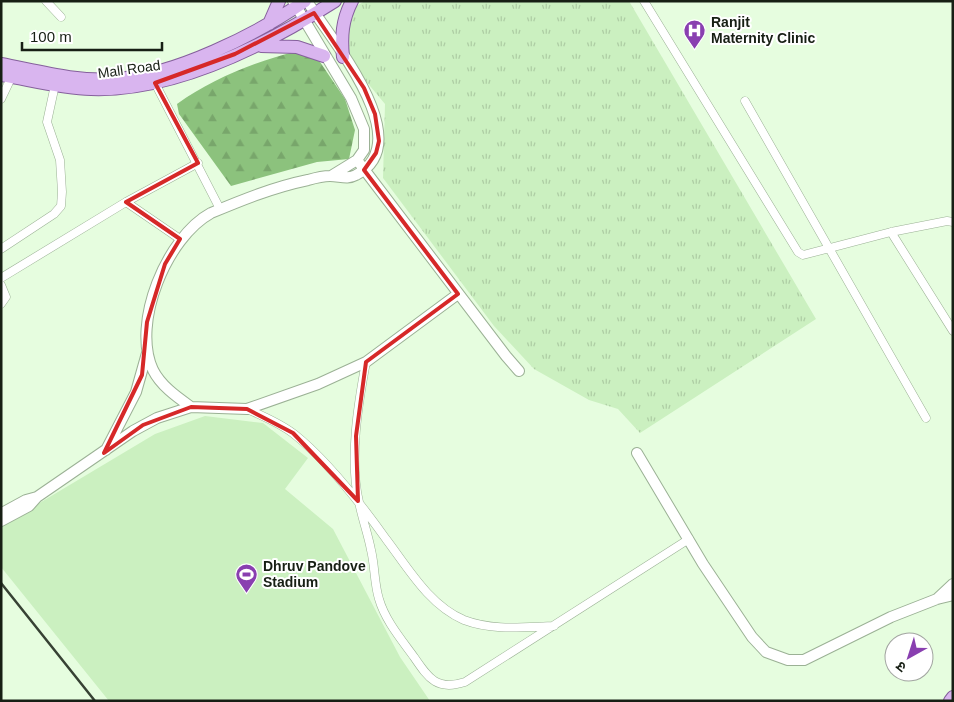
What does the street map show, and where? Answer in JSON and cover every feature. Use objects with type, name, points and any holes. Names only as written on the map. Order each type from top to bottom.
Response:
[{"type":"main road","points":[[269,24],[279,1]]},
{"type":"main road","name":"Mall Road","points":[[7,76],[91,90],[116,89],[155,82],[189,73],[251,47],[334,1]]},
{"type":"main road","points":[[343,57],[341,39],[343,26],[352,1]]},
{"type":"main road","name":"Mall Road","points":[[1,64],[55,75],[116,79],[153,71],[204,55],[269,24],[300,3]]},
{"type":"main road","points":[[251,47],[283,45],[297,47],[324,56]]},
{"type":"main road","points":[[950,701],[953,697]]},
{"type":"street","points":[[46,1],[61,17]]},
{"type":"street","points":[[644,1],[794,247],[803,255],[827,247],[891,232],[947,220],[953,222]]},
{"type":"street","points":[[104,453],[136,392],[147,351],[147,322],[153,298],[165,264],[180,239],[202,218],[280,186],[331,176],[349,178],[364,170],[376,153],[378,128],[369,99],[343,57],[300,3]]},
{"type":"street","points":[[309,16],[324,56],[350,98],[364,130],[364,150],[357,160],[331,176]]},
{"type":"street","points":[[1,99],[7,76]]},
{"type":"street","points":[[155,82],[220,209]]},
{"type":"street","points":[[1,249],[54,214],[61,206],[60,160],[47,122],[55,85]]},
{"type":"street","points":[[745,101],[926,418]]},
{"type":"street","points":[[357,160],[519,371]]},
{"type":"street","points":[[1,278],[126,202],[198,163]]},
{"type":"street","points":[[126,202],[180,239]]},
{"type":"street","points":[[891,232],[953,331]]},
{"type":"street","points":[[1,285],[6,297],[1,304]]},
{"type":"street","points":[[1,521],[29,506],[37,497],[143,425],[191,407],[247,409],[291,394],[366,362],[458,294]]},
{"type":"street","points":[[147,351],[153,370],[161,382],[191,407]]},
{"type":"street","points":[[366,362],[356,436],[358,501],[372,551],[379,599],[384,612],[429,678],[436,683],[446,686],[466,682],[688,540]]},
{"type":"street","points":[[247,409],[274,421],[293,433],[358,501],[427,593],[444,609],[464,619],[500,628],[556,626]]},
{"type":"street","points":[[637,453],[688,540],[752,637],[766,652],[788,660],[804,660],[823,653],[891,617],[937,599],[953,595]]},
{"type":"street","points":[[1,514],[26,500],[37,497]]},
{"type":"street","points":[[937,599],[953,584]]},
{"type":"highlighted area","points":[[314,13],[364,88],[375,114],[379,141],[376,153],[364,170],[458,294],[366,362],[356,436],[358,501],[293,433],[247,409],[191,407],[143,425],[104,453],[142,375],[147,322],[165,264],[180,239],[126,202],[198,163],[155,83],[235,54]]},
{"type":"green space","points":[[365,1],[629,1],[816,319],[640,433],[618,409],[589,400],[534,369],[494,326],[383,178],[385,104],[350,62],[345,42],[353,8]]},
{"type":"green space","points":[[298,51],[318,59],[345,99],[355,130],[349,159],[317,162],[231,186],[179,114],[177,104],[235,72],[266,60]]},
{"type":"green space","points":[[205,416],[263,423],[308,458],[285,489],[333,529],[400,657],[430,701],[109,701],[1,567],[1,526],[155,434]]},
{"type":"railway","points":[[1,583],[95,701]]},
{"type":"place","name":"Ranjit Maternity Clinic","points":[[695,49]]},
{"type":"place","name":"Dhruv Pandove Stadium","points":[[247,593]]}]
